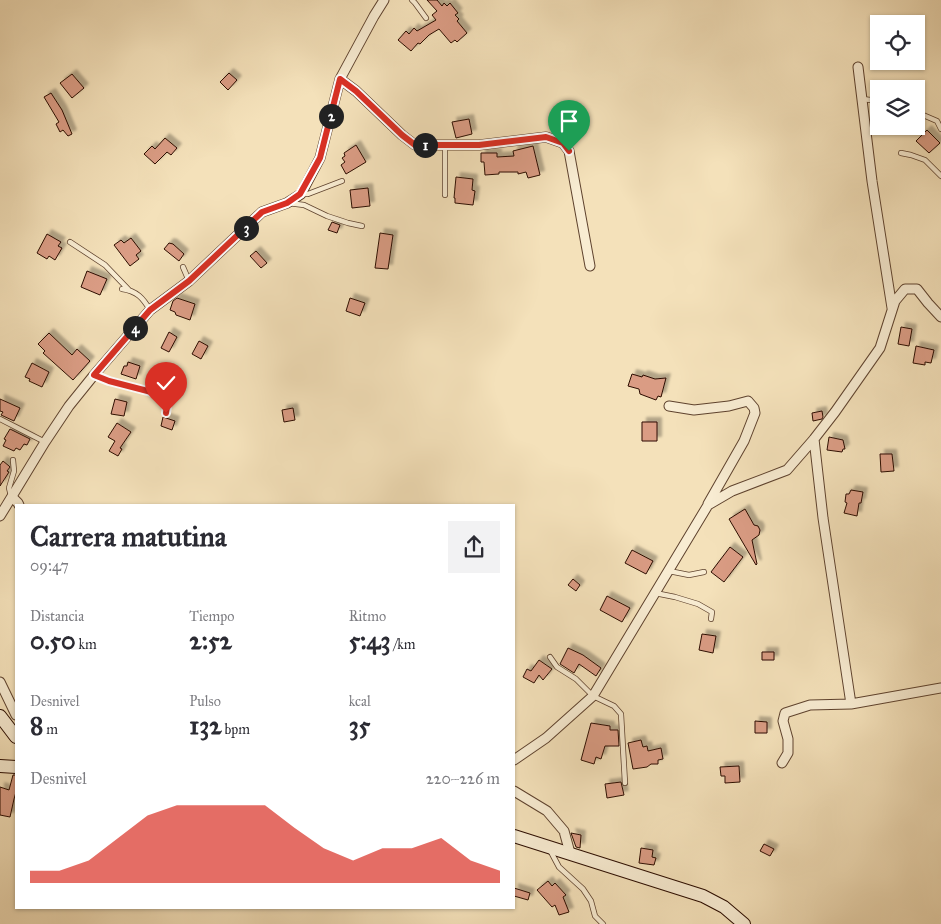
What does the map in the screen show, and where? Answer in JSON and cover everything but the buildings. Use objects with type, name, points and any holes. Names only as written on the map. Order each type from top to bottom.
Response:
[{"type":"main road","points":[[0,716],[15,736]]},
{"type":"main road","points":[[0,766],[15,767]]},
{"type":"main road","points":[[515,836],[703,896],[724,906],[744,924]]},
{"type":"street","points":[[0,516],[69,406],[150,310],[189,281],[262,212],[287,203],[300,194],[320,158],[340,79],[384,0]]},
{"type":"street","points":[[858,67],[872,182],[892,311]]},
{"type":"street","points":[[340,79],[356,91],[415,145],[479,145],[546,137],[563,143],[569,151],[590,266]]},
{"type":"street","points":[[708,504],[732,491],[787,470],[814,439],[859,380],[880,348],[895,301],[905,289],[917,288],[941,317]]},
{"type":"street","points":[[515,759],[546,738],[593,696],[708,504],[744,440],[756,413],[748,401],[729,406],[694,410],[670,406]]},
{"type":"street","points":[[814,439],[852,704]]},
{"type":"street","points":[[12,497],[18,504]]},
{"type":"street","points":[[0,682],[15,713]]},
{"type":"street","points":[[782,762],[788,754],[788,739],[783,721],[785,713],[810,704],[852,704],[941,688]]},
{"type":"street","points":[[515,792],[547,811],[564,831],[570,853]]},
{"type":"lane","points":[[412,0],[426,18]]},
{"type":"lane","points":[[862,99],[870,100]]},
{"type":"lane","points":[[925,116],[937,121],[941,129]]},
{"type":"lane","points":[[445,146],[445,195]]},
{"type":"lane","points":[[901,153],[925,160],[941,176]]},
{"type":"lane","points":[[300,194],[308,194],[342,182]]},
{"type":"lane","points":[[287,203],[304,205],[327,216],[362,226]]},
{"type":"lane","points":[[70,242],[105,265],[129,290],[143,298],[150,310]]},
{"type":"lane","points":[[183,267],[189,281]]},
{"type":"lane","points":[[122,289],[129,290]]},
{"type":"lane","points":[[94,375],[109,381],[163,395],[167,406],[166,413]]},
{"type":"lane","points":[[0,419],[45,442]]},
{"type":"lane","points":[[12,497],[9,488],[14,471],[13,460]]},
{"type":"lane","points":[[668,571],[689,574],[704,572]]},
{"type":"lane","points":[[654,594],[675,597],[698,604],[712,612],[711,619]]},
{"type":"lane","points":[[550,657],[557,667],[576,679],[593,696],[614,706],[621,714],[625,783]]},
{"type":"lane","points":[[548,846],[559,866],[583,889],[591,901],[595,916],[603,924]]},
{"type":"route","points":[[166,413],[167,406],[163,395],[109,381],[94,375],[150,310],[189,281],[262,212],[287,203],[300,194],[320,158],[340,79],[356,91],[415,145],[479,145],[546,137],[563,143],[569,151]]}]
